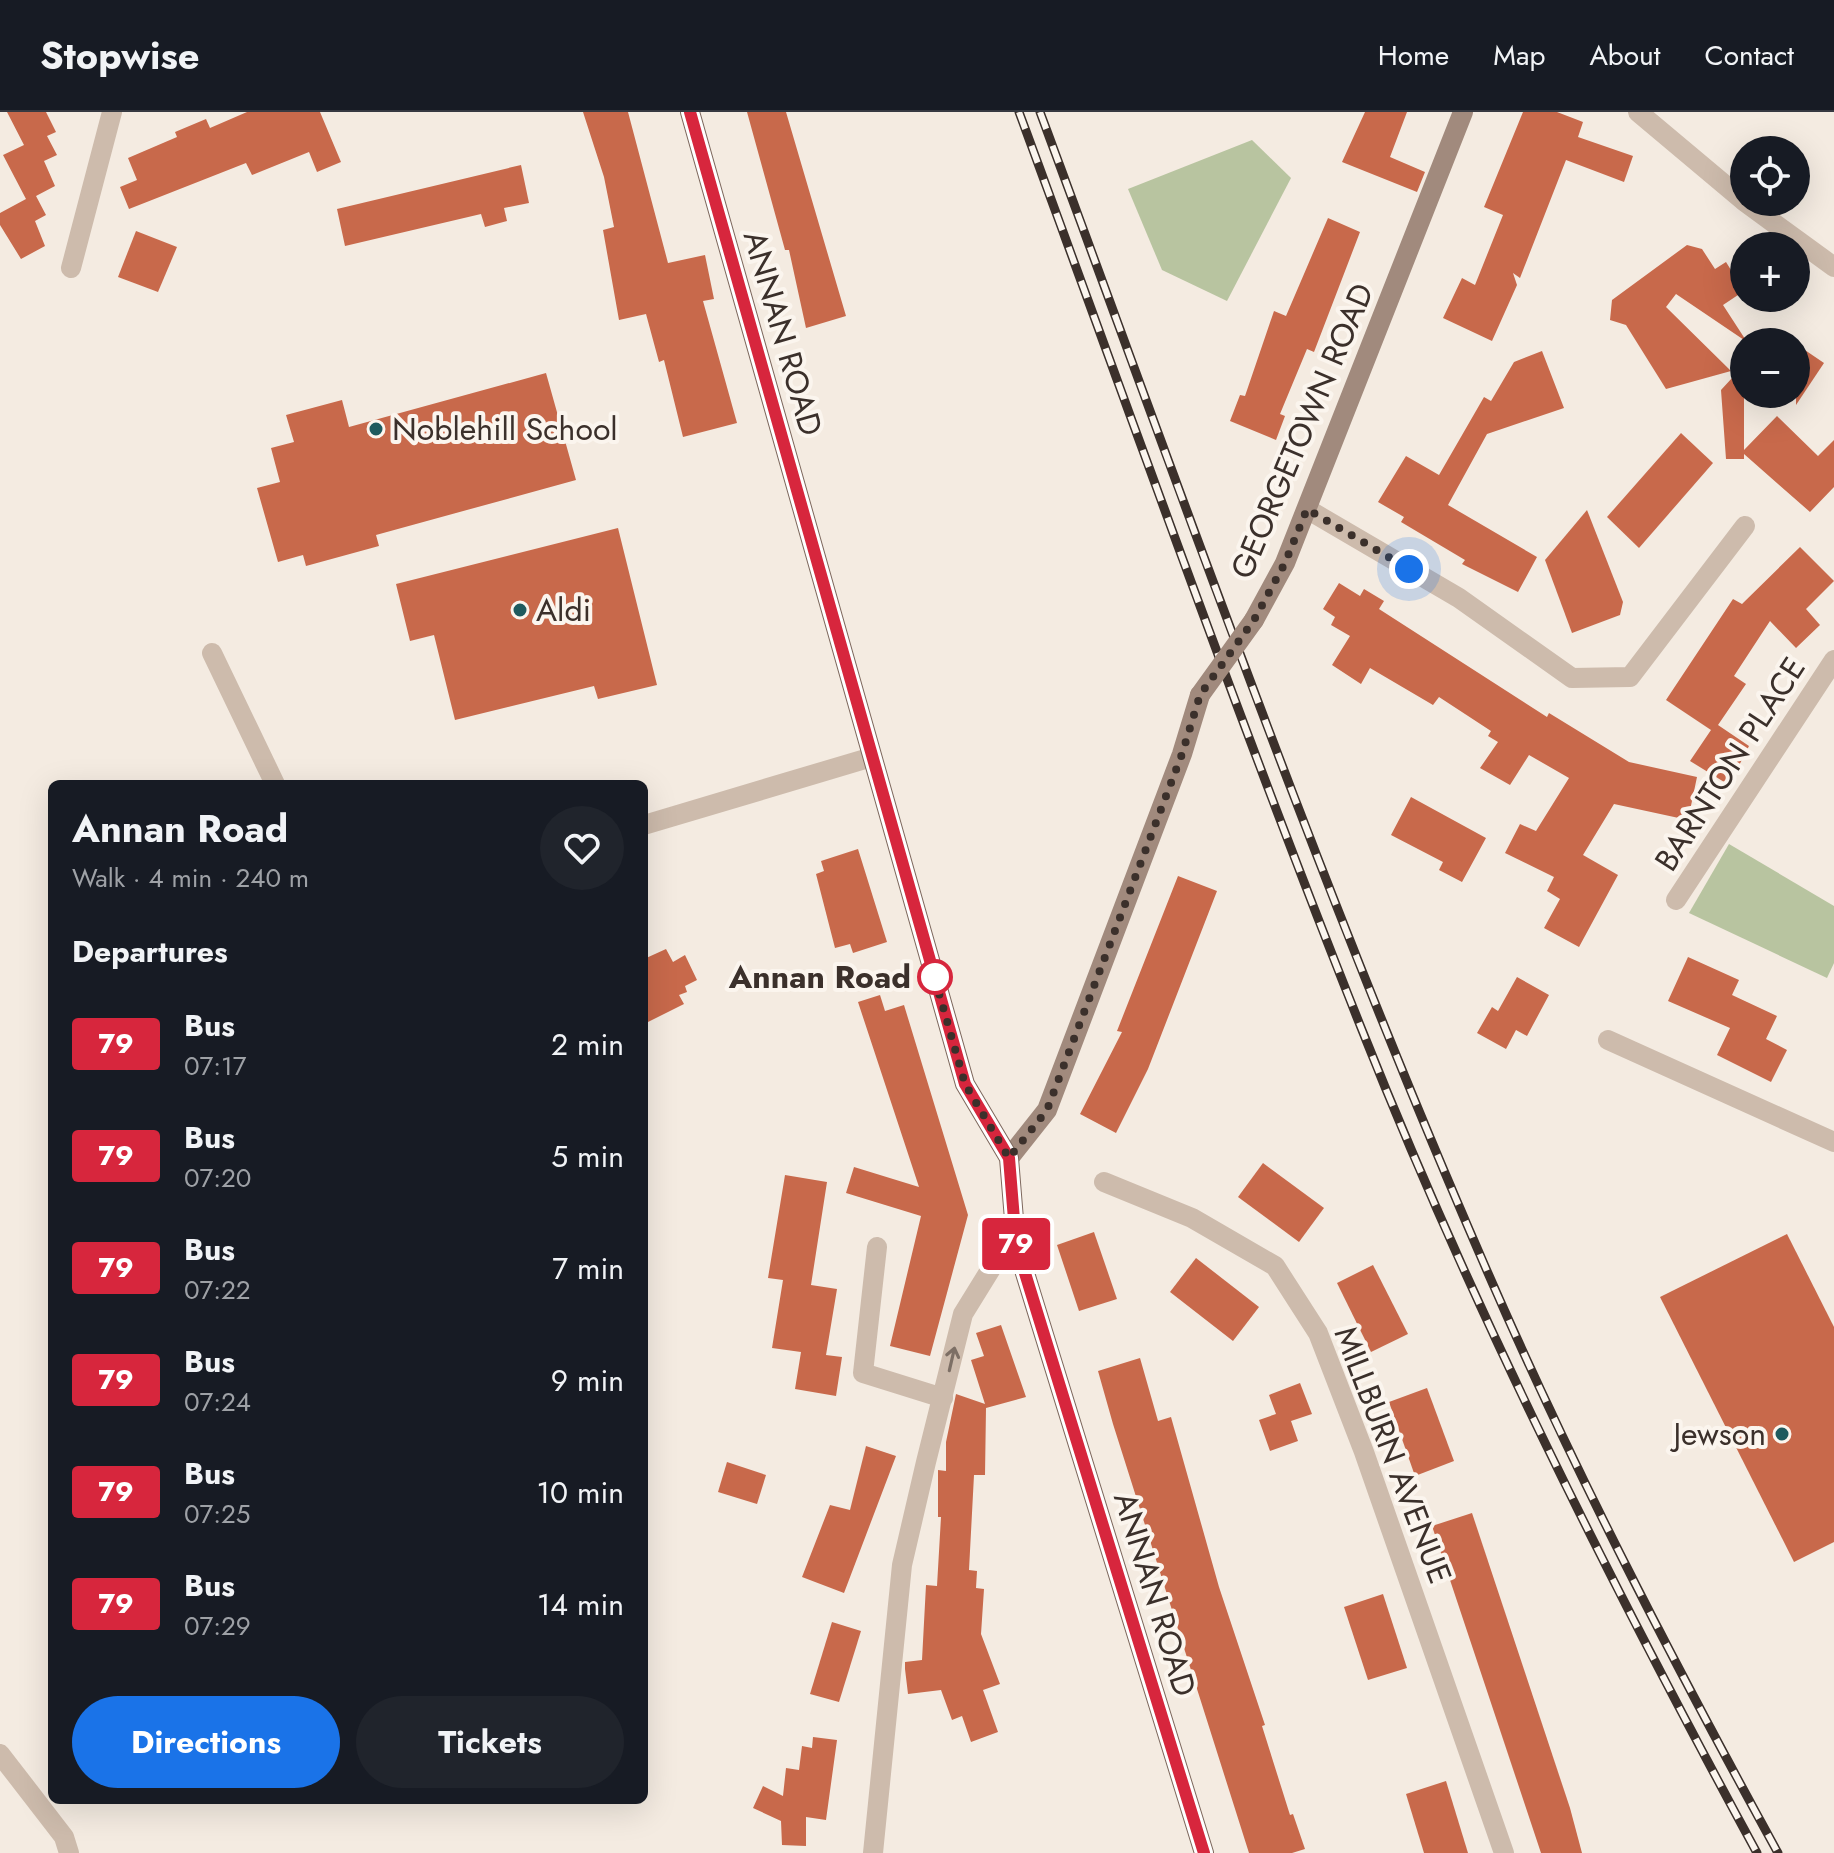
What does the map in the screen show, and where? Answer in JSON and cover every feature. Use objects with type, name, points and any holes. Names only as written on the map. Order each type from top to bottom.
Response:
[{"type":"main road","name":"ANNAN ROAD","points":[[690,112],[965,1084],[1009,1158],[1016,1244],[1204,1853]]},
{"type":"street","points":[[71,268],[112,112]]},
{"type":"street","name":"GEORGETOWN ROAD","points":[[1009,1158],[1047,1110],[1182,754],[1200,695],[1254,620],[1285,563],[1463,112]]},
{"type":"street","points":[[1638,112],[1730,189]]},
{"type":"street","points":[[1764,216],[1834,267]]},
{"type":"street","points":[[1307,509],[1459,598],[1572,678],[1630,677],[1745,526]]},
{"type":"street","points":[[212,653],[273,780]]},
{"type":"street","name":"BARNTON PLACE","points":[[1676,900],[1834,660]]},
{"type":"street","points":[[648,824],[872,757]]},
{"type":"street","points":[[1608,1040],[1834,1142]]},
{"type":"street","name":"MILLBURN AVENUE","points":[[1104,1182],[1192,1218],[1275,1266],[1318,1333],[1364,1452],[1504,1853]]},
{"type":"street","points":[[873,1853],[902,1565],[926,1462],[963,1314],[997,1259],[1016,1244]]},
{"type":"street","points":[[877,1247],[863,1373],[943,1398]]},
{"type":"street","points":[[0,1754],[64,1837],[69,1853]]},
{"type":"green space","points":[[1252,140],[1291,178],[1227,301],[1162,270],[1128,189]]},
{"type":"green space","points":[[1729,844],[1834,906],[1834,963],[1827,978],[1689,913]]},
{"type":"building","points":[[7,112],[46,112],[56,132],[47,136],[57,155],[44,161],[55,186],[36,196],[46,215],[35,221],[45,246],[21,259],[0,225],[0,213],[26,199],[3,155],[24,145]]},
{"type":"building","points":[[247,112],[320,112],[341,162],[317,172],[309,152],[252,175],[246,163],[129,209],[120,187],[137,180],[128,158],[177,137],[175,132],[206,119],[210,128]]},
{"type":"building","points":[[583,112],[628,112],[668,263],[705,255],[714,299],[703,301],[737,423],[683,437],[664,360],[659,362],[646,314],[619,320],[603,230],[614,227],[604,177]]},
{"type":"building","points":[[747,112],[786,112],[846,316],[806,328],[789,250],[785,250]]},
{"type":"building","points":[[1365,112],[1407,112],[1390,157],[1425,172],[1417,192],[1342,162]]},
{"type":"building","points":[[1523,112],[1557,112],[1583,122],[1578,137],[1633,156],[1624,182],[1566,160],[1520,278],[1513,273],[1517,285],[1492,341],[1443,318],[1462,278],[1475,285],[1503,215],[1484,207]]},
{"type":"building","points":[[521,165],[529,203],[504,208],[507,221],[485,227],[481,214],[345,246],[337,209]]},
{"type":"building","points":[[1328,218],[1360,232],[1314,352],[1307,349],[1280,414],[1285,416],[1276,440],[1230,421],[1240,395],[1245,396],[1274,311],[1286,316]]},
{"type":"building","points":[[136,231],[177,247],[158,292],[118,277]]},
{"type":"building","points":[[1687,245],[1702,249],[1715,269],[1726,262],[1730,268],[1730,300],[1723,305],[1738,328],[1730,331],[1676,294],[1666,307],[1730,371],[1666,389],[1626,325],[1610,320],[1612,300]]},
{"type":"building","points":[[1542,351],[1564,408],[1487,434],[1448,505],[1537,557],[1518,592],[1462,564],[1465,560],[1401,522],[1404,517],[1378,502],[1406,456],[1439,475],[1484,397],[1491,401],[1514,362]]},
{"type":"building","points":[[1810,354],[1824,363],[1810,384]]},
{"type":"building","points":[[546,373],[576,480],[376,535],[379,546],[306,566],[303,555],[278,562],[257,488],[280,482],[271,448],[294,442],[286,415],[342,400],[349,427]]},
{"type":"building","points":[[1730,380],[1730,408],[1744,408],[1744,450],[1777,416],[1818,456],[1834,440],[1834,487],[1810,512],[1744,454],[1744,459],[1726,459],[1721,390]]},
{"type":"building","points":[[1681,433],[1713,463],[1639,548],[1607,517]]},
{"type":"building","points":[[1587,510],[1623,602],[1620,615],[1572,633],[1545,560]]},
{"type":"building","name":"Aldi","points":[[618,528],[657,685],[598,699],[594,686],[455,720],[434,635],[410,641],[396,584]]},
{"type":"building","points":[[1800,547],[1834,581],[1806,609],[1820,625],[1796,648],[1770,621],[1734,676],[1746,684],[1718,725],[1749,746],[1729,785],[1690,761],[1711,730],[1666,700],[1733,599],[1742,604]]},
{"type":"building","points":[[1339,583],[1360,596],[1364,589],[1384,601],[1379,609],[1547,717],[1549,713],[1629,762],[1697,777],[1688,820],[1614,804],[1583,855],[1618,875],[1579,947],[1544,928],[1560,899],[1547,891],[1554,877],[1505,853],[1520,824],[1536,831],[1569,778],[1529,755],[1510,785],[1480,768],[1498,742],[1488,736],[1491,731],[1439,697],[1433,705],[1370,668],[1361,684],[1332,665],[1350,636],[1331,625],[1335,617],[1323,609]]},
{"type":"building","points":[[1411,797],[1486,838],[1462,882],[1439,870],[1443,862],[1391,835]]},
{"type":"building","points":[[858,849],[887,942],[853,953],[850,944],[835,948],[816,874],[824,871],[821,861]]},
{"type":"building","points":[[1178,876],[1217,891],[1148,1069],[1116,1133],[1080,1114],[1122,1032],[1117,1031]]},
{"type":"building","points":[[666,949],[673,962],[685,955],[697,980],[685,986],[687,992],[679,995],[684,1004],[648,1022],[648,957]]},
{"type":"building","points":[[1688,957],[1739,980],[1732,995],[1777,1016],[1766,1039],[1787,1050],[1771,1082],[1717,1055],[1730,1028],[1668,1001]]},
{"type":"building","points":[[1517,977],[1549,995],[1527,1036],[1516,1030],[1506,1049],[1477,1033],[1492,1007],[1498,1011]]},
{"type":"building","points":[[880,995],[885,1011],[904,1005],[968,1215],[930,1356],[890,1346],[921,1216],[846,1193],[854,1167],[919,1187],[858,1002]]},
{"type":"building","points":[[1263,1163],[1324,1208],[1299,1242],[1238,1197]]},
{"type":"building","points":[[785,1175],[827,1182],[811,1285],[837,1289],[826,1355],[842,1357],[836,1396],[795,1389],[801,1352],[772,1348],[783,1280],[768,1278]]},
{"type":"building","points":[[1094,1232],[1117,1299],[1079,1311],[1057,1245]]},
{"type":"building","name":"Jewson","points":[[1787,1234],[1834,1327],[1834,1542],[1794,1562],[1660,1297]]},
{"type":"building","points":[[1196,1258],[1259,1307],[1233,1341],[1170,1292]]},
{"type":"building","points":[[1373,1265],[1408,1334],[1371,1352],[1337,1283]]},
{"type":"building","points":[[1001,1325],[1026,1397],[986,1408],[985,1475],[974,1475],[969,1570],[977,1571],[976,1588],[984,1589],[981,1634],[1000,1684],[983,1690],[998,1732],[971,1742],[962,1716],[952,1720],[941,1690],[908,1694],[905,1662],[922,1660],[926,1585],[937,1586],[941,1517],[938,1517],[938,1470],[946,1471],[946,1442],[956,1394],[985,1404],[971,1360],[984,1356],[976,1333]]},
{"type":"building","points":[[1140,1358],[1158,1421],[1171,1417],[1219,1587],[1265,1725],[1262,1726],[1290,1815],[1293,1814],[1305,1849],[1292,1853],[1249,1853],[1098,1371]]},
{"type":"building","points":[[1300,1383],[1312,1414],[1291,1421],[1298,1441],[1270,1451],[1259,1420],[1276,1414],[1269,1395]]},
{"type":"building","points":[[1427,1388],[1454,1461],[1415,1476],[1389,1402]]},
{"type":"building","points":[[866,1446],[896,1456],[844,1593],[802,1577],[830,1505],[850,1510]]},
{"type":"building","points":[[727,1462],[766,1475],[757,1504],[718,1492]]},
{"type":"building","points":[[1472,1513],[1570,1808],[1582,1853],[1541,1853],[1432,1526]]},
{"type":"building","points":[[1383,1594],[1407,1668],[1368,1680],[1344,1607]]},
{"type":"building","points":[[832,1622],[861,1631],[839,1702],[810,1694]]},
{"type":"building","points":[[813,1737],[837,1740],[826,1820],[806,1817],[806,1846],[782,1845],[781,1821],[753,1808],[763,1786],[783,1796],[786,1768],[799,1770],[802,1746],[812,1748]]},
{"type":"building","points":[[1446,1781],[1468,1853],[1424,1853],[1406,1794]]},
{"type":"railway","points":[[1019,112],[1273,802],[1405,1135],[1547,1447],[1757,1853]]},
{"type":"railway","points":[[1040,112],[1307,831],[1421,1116],[1481,1257],[1585,1484],[1660,1633],[1778,1853]]},
{"type":"bus line","name":"79","points":[[690,112],[965,1084],[1009,1158],[1016,1244],[1204,1853]]},
{"type":"place","name":"Noblehill School","points":[[376,429]]},
{"type":"place","name":"Aldi","points":[[520,610]]},
{"type":"place","name":"Annan Road","points":[[935,977]]},
{"type":"place","name":"Jewson","points":[[1782,1434]]},
{"type":"route","points":[[935,977],[931,965],[965,1084],[1009,1158],[1047,1110],[1182,754],[1200,695],[1254,620],[1285,563],[1307,509],[1409,569]]}]
